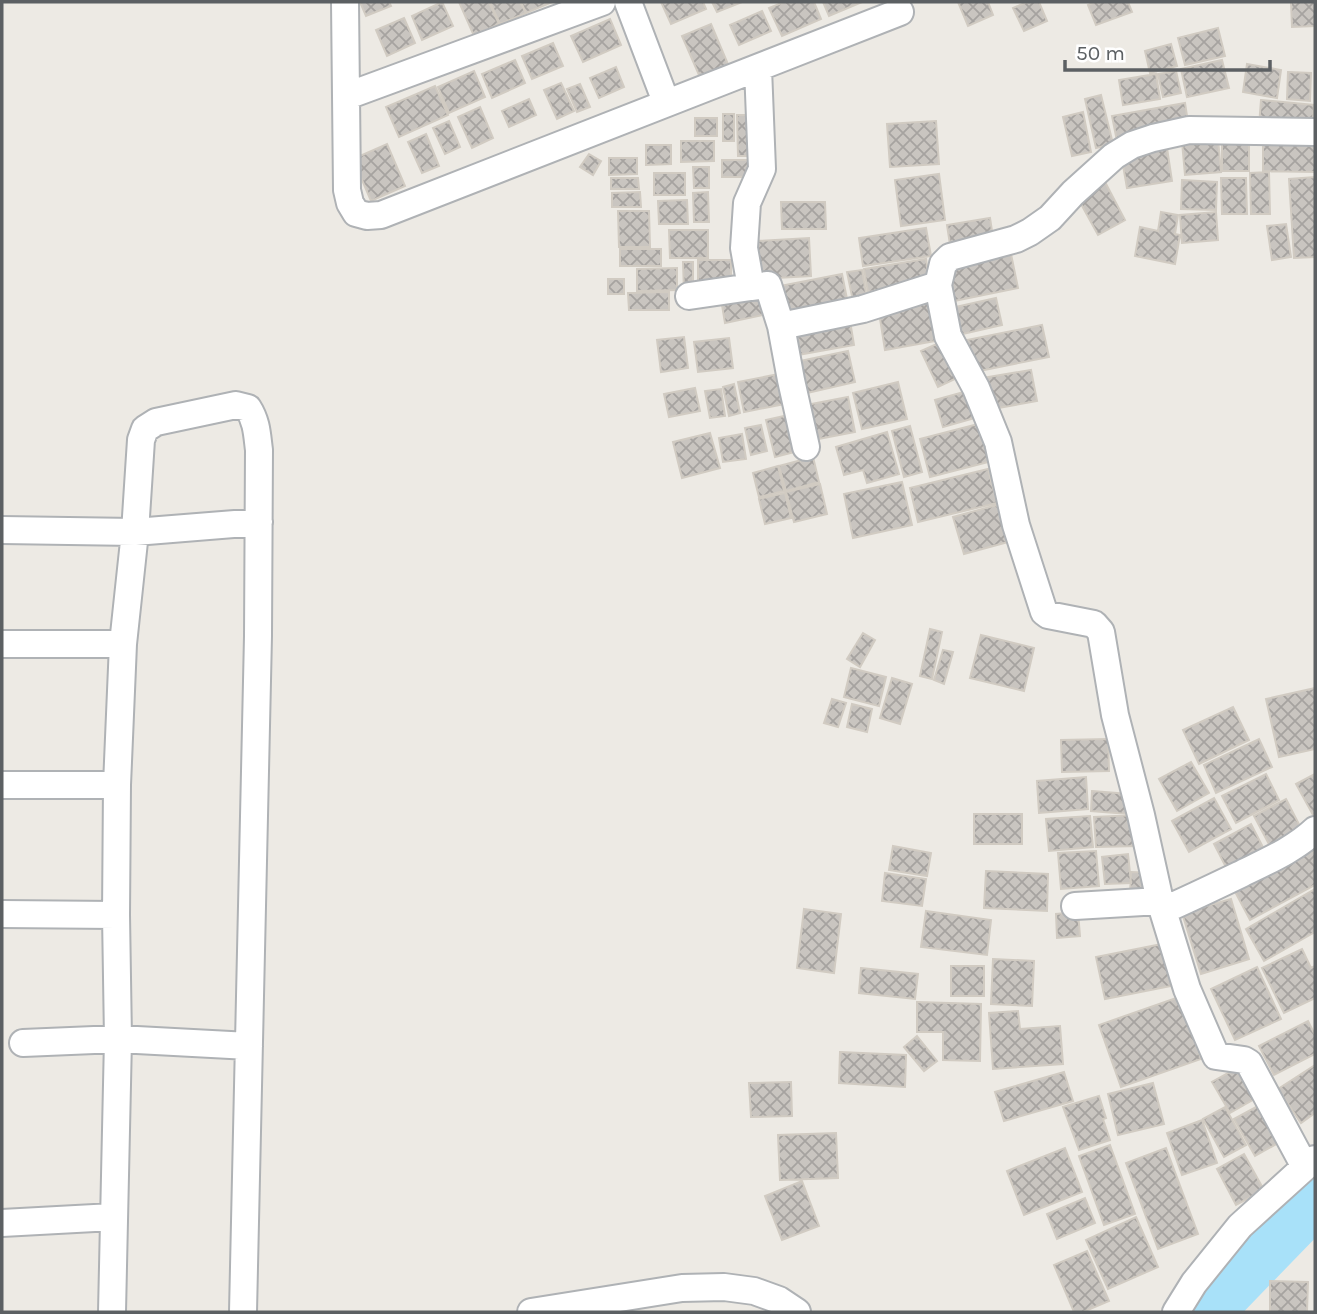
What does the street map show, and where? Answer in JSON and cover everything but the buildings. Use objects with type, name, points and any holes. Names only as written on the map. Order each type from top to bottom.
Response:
[{"type":"street","points":[[345,2],[347,190],[356,213],[367,216],[381,215],[900,12]]},
{"type":"street","points":[[347,96],[602,2]]},
{"type":"street","points":[[628,2],[666,102]]},
{"type":"street","points":[[751,287],[744,247],[747,203],[762,169],[758,68]]},
{"type":"street","points":[[1176,1312],[1194,1283],[1240,1226],[1310,1163],[1249,1063],[1215,1054],[1187,989],[1162,906],[1115,715],[1101,632],[1094,624],[1045,614],[1016,525],[998,442],[976,388],[948,336],[938,285],[943,264],[950,257],[1016,239],[1030,232],[1050,218],[1114,156],[1132,145],[1189,130],[1315,132]]},
{"type":"street","points":[[689,296],[768,285],[781,326],[806,447]]},
{"type":"street","points":[[781,326],[863,309],[938,285]]},
{"type":"street","points":[[112,1312],[118,1039],[117,785],[123,644],[135,533],[141,440],[145,429],[156,422],[236,405],[248,408],[257,424],[259,450],[243,1312]]},
{"type":"street","points":[[2,530],[135,533],[259,522]]},
{"type":"street","points":[[2,644],[123,644]]},
{"type":"street","points":[[2,785],[117,785]]},
{"type":"street","points":[[1075,906],[1162,906],[1195,897],[1278,856],[1315,830]]},
{"type":"street","points":[[2,914],[116,915]]},
{"type":"street","points":[[23,1043],[118,1039],[249,1046]]},
{"type":"street","points":[[2,1223],[113,1217]]},
{"type":"street","points":[[531,1312],[682,1288],[724,1287],[754,1291],[779,1300],[797,1312]]},
{"type":"waterway","points":[[1213,1312],[1223,1298],[1315,1203]]}]
